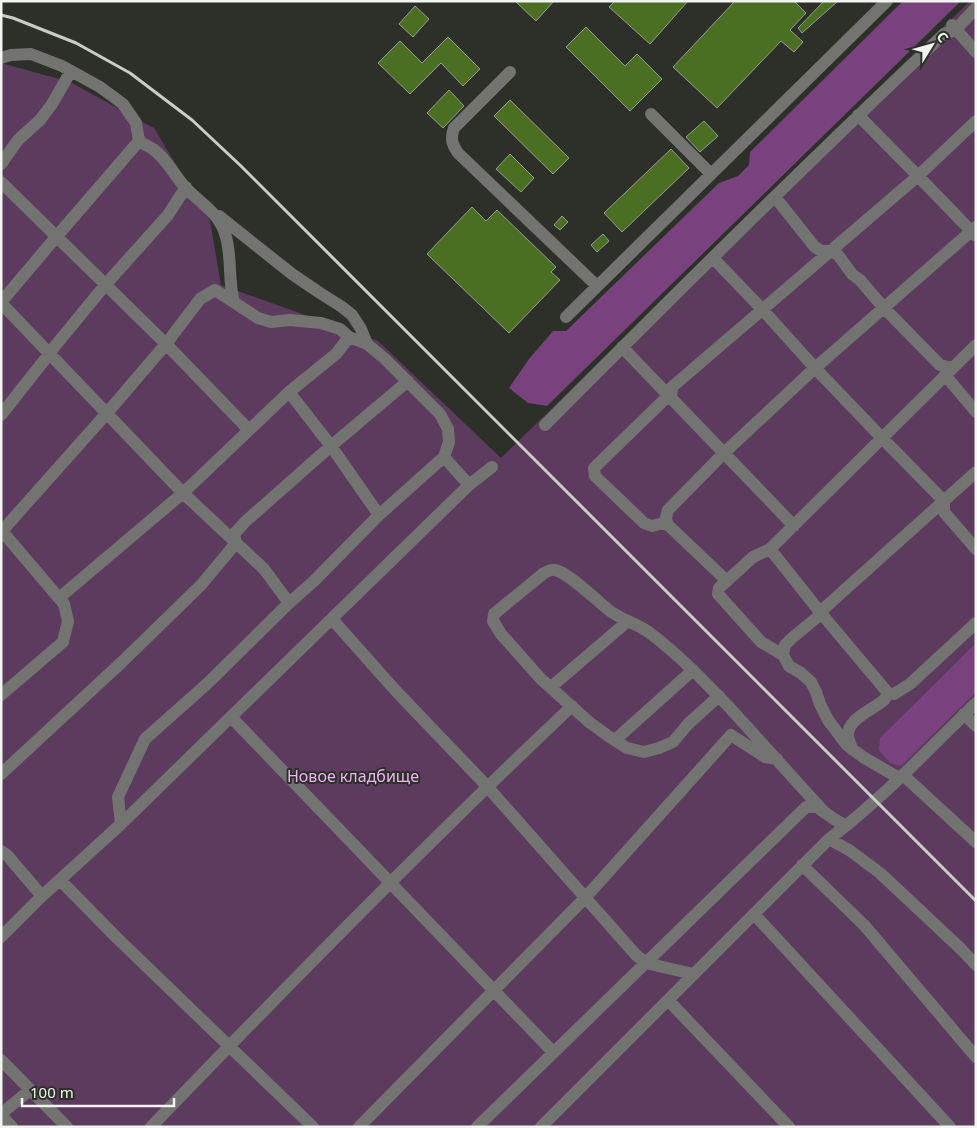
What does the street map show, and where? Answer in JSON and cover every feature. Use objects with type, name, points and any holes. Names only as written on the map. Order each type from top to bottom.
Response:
[{"type":"lane","points":[[566,317],[887,1]]},
{"type":"lane","points":[[545,425],[858,115],[944,34],[976,8]]},
{"type":"lane","points":[[953,28],[976,52]]},
{"type":"lane","points":[[1,58],[11,55],[31,54],[71,71],[100,87],[123,104],[136,123],[139,142]]},
{"type":"lane","points":[[1,164],[18,140],[40,120],[52,104],[71,71]]},
{"type":"lane","points":[[510,72],[454,128],[451,136],[454,146],[458,153],[597,286]]},
{"type":"lane","points":[[651,114],[711,174]]},
{"type":"lane","points":[[727,581],[668,524],[666,518],[668,510],[724,453],[815,368],[974,232],[858,115]]},
{"type":"lane","points":[[671,398],[672,387],[918,176],[976,121]]},
{"type":"lane","points":[[139,142],[153,149],[167,162],[186,187],[211,210],[292,274],[352,315],[361,329],[367,344]]},
{"type":"lane","points":[[139,142],[1,302],[183,493],[264,569],[289,603]]},
{"type":"lane","points":[[1,182],[106,284],[249,430]]},
{"type":"lane","points":[[1,414],[106,284],[168,215],[186,187]]},
{"type":"lane","points":[[775,197],[814,246],[821,251],[830,251],[838,255],[852,274],[860,280],[884,308],[940,365],[949,371],[976,412]]},
{"type":"lane","points":[[211,210],[222,224],[226,237],[234,302]]},
{"type":"lane","points":[[713,258],[815,368],[944,501],[944,512],[976,549]]},
{"type":"lane","points":[[1,695],[63,642],[68,621],[64,604],[2,531],[166,344],[200,299],[215,290],[258,318],[271,322],[290,320],[321,324],[340,329],[349,337],[367,344],[385,359],[440,414],[448,429],[449,442],[444,457],[379,515],[313,582],[209,682],[145,739],[118,797],[121,824]]},
{"type":"lane","points":[[59,598],[183,493],[289,392],[336,354],[349,337]]},
{"type":"lane","points":[[976,345],[770,550],[753,557],[720,588],[718,594],[761,642],[783,655],[789,666],[811,682],[828,720],[847,745],[863,757],[901,776],[976,842]]},
{"type":"lane","points":[[622,347],[794,526]]},
{"type":"lane","points":[[236,543],[234,534],[246,521],[408,381]]},
{"type":"lane","points":[[289,392],[331,446],[379,515]]},
{"type":"lane","points":[[667,522],[652,526],[644,523],[595,476],[594,468],[665,399],[671,398]]},
{"type":"lane","points":[[444,457],[469,485]]},
{"type":"lane","points":[[1,937],[42,896],[121,824],[469,485],[492,467]]},
{"type":"lane","points":[[783,655],[785,645],[791,639],[976,472]]},
{"type":"lane","points":[[1,774],[122,662],[201,585],[236,543]]},
{"type":"lane","points":[[770,550],[888,693],[894,694],[910,684],[976,623]]},
{"type":"lane","points":[[719,696],[688,724],[673,742],[644,752],[627,748],[589,722],[541,679],[501,634],[493,621],[494,614],[544,573],[552,569],[557,570],[611,612],[649,632],[693,670],[719,696],[825,813]]},
{"type":"lane","points":[[332,619],[636,955],[646,963],[693,974]]},
{"type":"lane","points":[[550,687],[628,621]]},
{"type":"lane","points":[[615,740],[693,670]]},
{"type":"lane","points":[[852,749],[848,738],[849,730],[867,711],[884,700],[888,693]]},
{"type":"lane","points":[[541,1127],[802,865],[901,776],[976,703]]},
{"type":"lane","points":[[151,1127],[229,1045],[486,787],[572,706]]},
{"type":"lane","points":[[964,714],[976,726]]},
{"type":"lane","points":[[231,717],[553,1052]]},
{"type":"lane","points":[[359,1127],[585,898],[731,735],[765,758],[777,759]]},
{"type":"lane","points":[[477,1127],[806,807],[817,808],[846,826]]},
{"type":"lane","points":[[829,839],[849,850],[880,873],[976,965]]},
{"type":"lane","points":[[1,851],[7,855],[42,896]]},
{"type":"lane","points":[[802,865],[864,925],[976,1057]]},
{"type":"lane","points":[[60,880],[116,937],[313,1127]]},
{"type":"lane","points":[[754,914],[950,1127]]},
{"type":"lane","points":[[668,1000],[789,1127]]},
{"type":"lane","points":[[1,1060],[67,1127]]},
{"type":"lane","points":[[12,1127],[1,1115],[30,1090]]},
{"type":"green space","name":"Новое кладбище","points":[[970,1],[976,1],[976,1127],[1,1127],[1,63],[70,82],[154,128],[210,221],[221,285],[378,341],[501,458]]},
{"type":"shaded area","points":[[903,1],[961,1],[547,406],[528,403],[509,388],[529,359],[553,331],[566,331],[719,183],[738,176],[749,165],[750,152]]},
{"type":"shaded area","points":[[976,643],[976,692],[901,766],[890,763],[879,750],[880,738]]},
{"type":"building","points":[[515,1],[554,1],[536,21]]},
{"type":"building","points":[[615,1],[688,1],[650,44],[609,7]]},
{"type":"building","points":[[735,1],[794,1],[806,13],[790,30],[803,42],[794,52],[781,41],[717,108],[673,67]]},
{"type":"building","points":[[824,1],[838,1],[802,33],[798,28]]},
{"type":"building","points":[[415,6],[429,19],[413,37],[399,24]]},
{"type":"building","points":[[586,27],[625,66],[637,54],[662,79],[630,111],[566,47]]},
{"type":"building","points":[[448,37],[480,69],[463,86],[441,63],[410,94],[378,63],[400,41],[422,63]]},
{"type":"building","points":[[449,90],[464,106],[443,128],[427,113]]},
{"type":"building","points":[[510,100],[569,158],[553,174],[494,116]]},
{"type":"building","points":[[704,121],[718,136],[700,152],[686,137]]},
{"type":"building","points":[[671,149],[689,168],[622,232],[604,213]]},
{"type":"building","points":[[510,154],[534,178],[521,192],[496,169]]},
{"type":"building","points":[[472,207],[486,221],[497,210],[556,267],[551,272],[560,280],[509,333],[427,254]]},
{"type":"building","points":[[562,216],[568,222],[560,230],[554,225]]},
{"type":"building","points":[[603,234],[609,241],[597,252],[591,245]]},
{"type":"railway","points":[[1,15],[76,43],[130,73],[192,120],[241,166],[976,901]]}]
